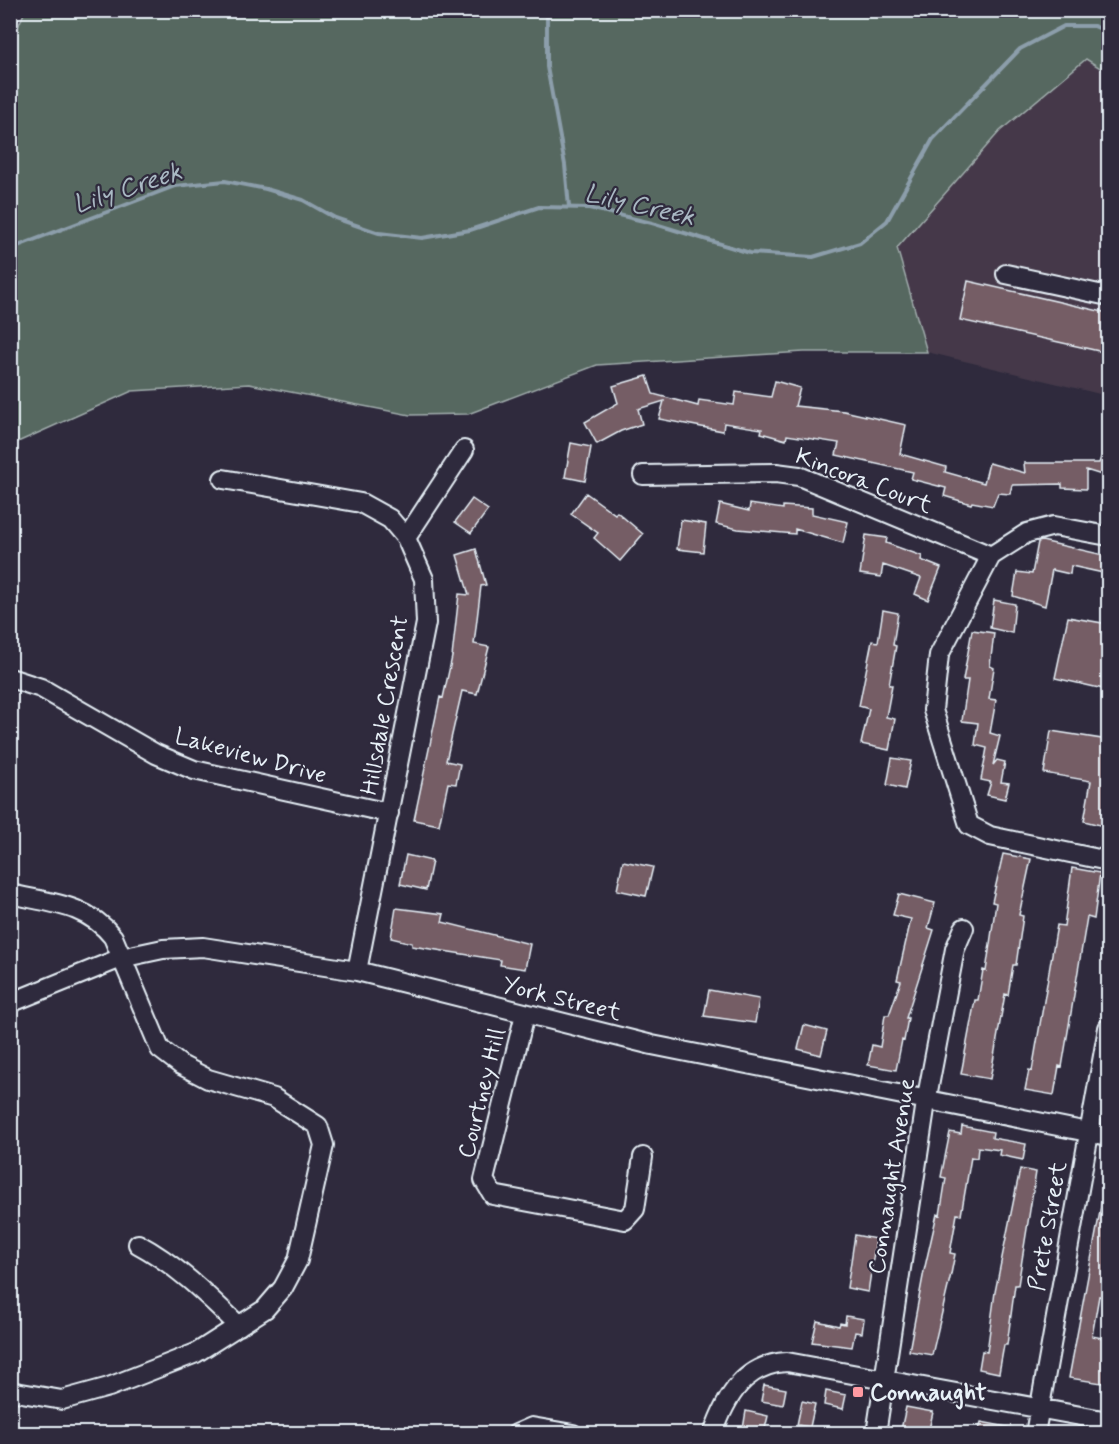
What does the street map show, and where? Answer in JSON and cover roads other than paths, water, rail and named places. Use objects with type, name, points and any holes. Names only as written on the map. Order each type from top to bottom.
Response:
[{"type":"street","points":[[1006,274],[1108,296]]},
{"type":"street","points":[[406,538],[464,450]]},
{"type":"street","name":"Kincora Court","points":[[643,475],[776,472],[799,476],[991,556]]},
{"type":"street","name":"Hillsdale Crescent","points":[[223,479],[361,503],[390,519],[406,538],[424,579],[426,623],[357,971]]},
{"type":"street","points":[[1108,536],[1054,526],[1027,533],[991,556],[939,656],[933,710],[969,825],[990,837],[1108,861]]},
{"type":"street","name":"Lakeview Drive","points":[[10,678],[41,688],[156,754],[194,770],[389,813]]},
{"type":"street","points":[[10,894],[89,914],[101,922],[113,937],[160,1050],[181,1065],[208,1079],[274,1098],[318,1126],[324,1145],[298,1260],[283,1288],[265,1309],[196,1353],[109,1387],[62,1400],[10,1391]]},
{"type":"street","name":"Connaught Avenue","points":[[876,1434],[926,1102],[956,949],[964,928]]},
{"type":"street","name":"York Street","points":[[10,1003],[121,958],[163,949],[202,946],[357,971],[652,1045],[926,1102],[1108,1136]]},
{"type":"street","name":"Courtney Hill","points":[[525,1014],[484,1180],[492,1195],[625,1220],[635,1209],[643,1157]]},
{"type":"street","name":"Prete Street","points":[[1035,1434],[1108,1028]]},
{"type":"street","points":[[138,1244],[194,1283],[239,1326]]},
{"type":"street","points":[[714,1434],[725,1404],[739,1382],[752,1372],[775,1363],[787,1362],[1108,1421]]},
{"type":"street","points":[[516,1434],[532,1427],[573,1434]]},
{"type":"waterway","points":[[547,10],[547,67],[565,165],[569,207]]},
{"type":"waterway","name":"Lily Creek","points":[[10,249],[175,186],[225,181],[266,189],[303,200],[335,218],[379,233],[422,238],[470,230],[539,207],[589,208],[652,223],[750,253],[813,257],[860,243],[887,221],[933,139],[1020,49],[1064,26],[1094,26],[1108,32]]},
{"type":"place","name":"Connaught","points":[[858,1392]]}]
